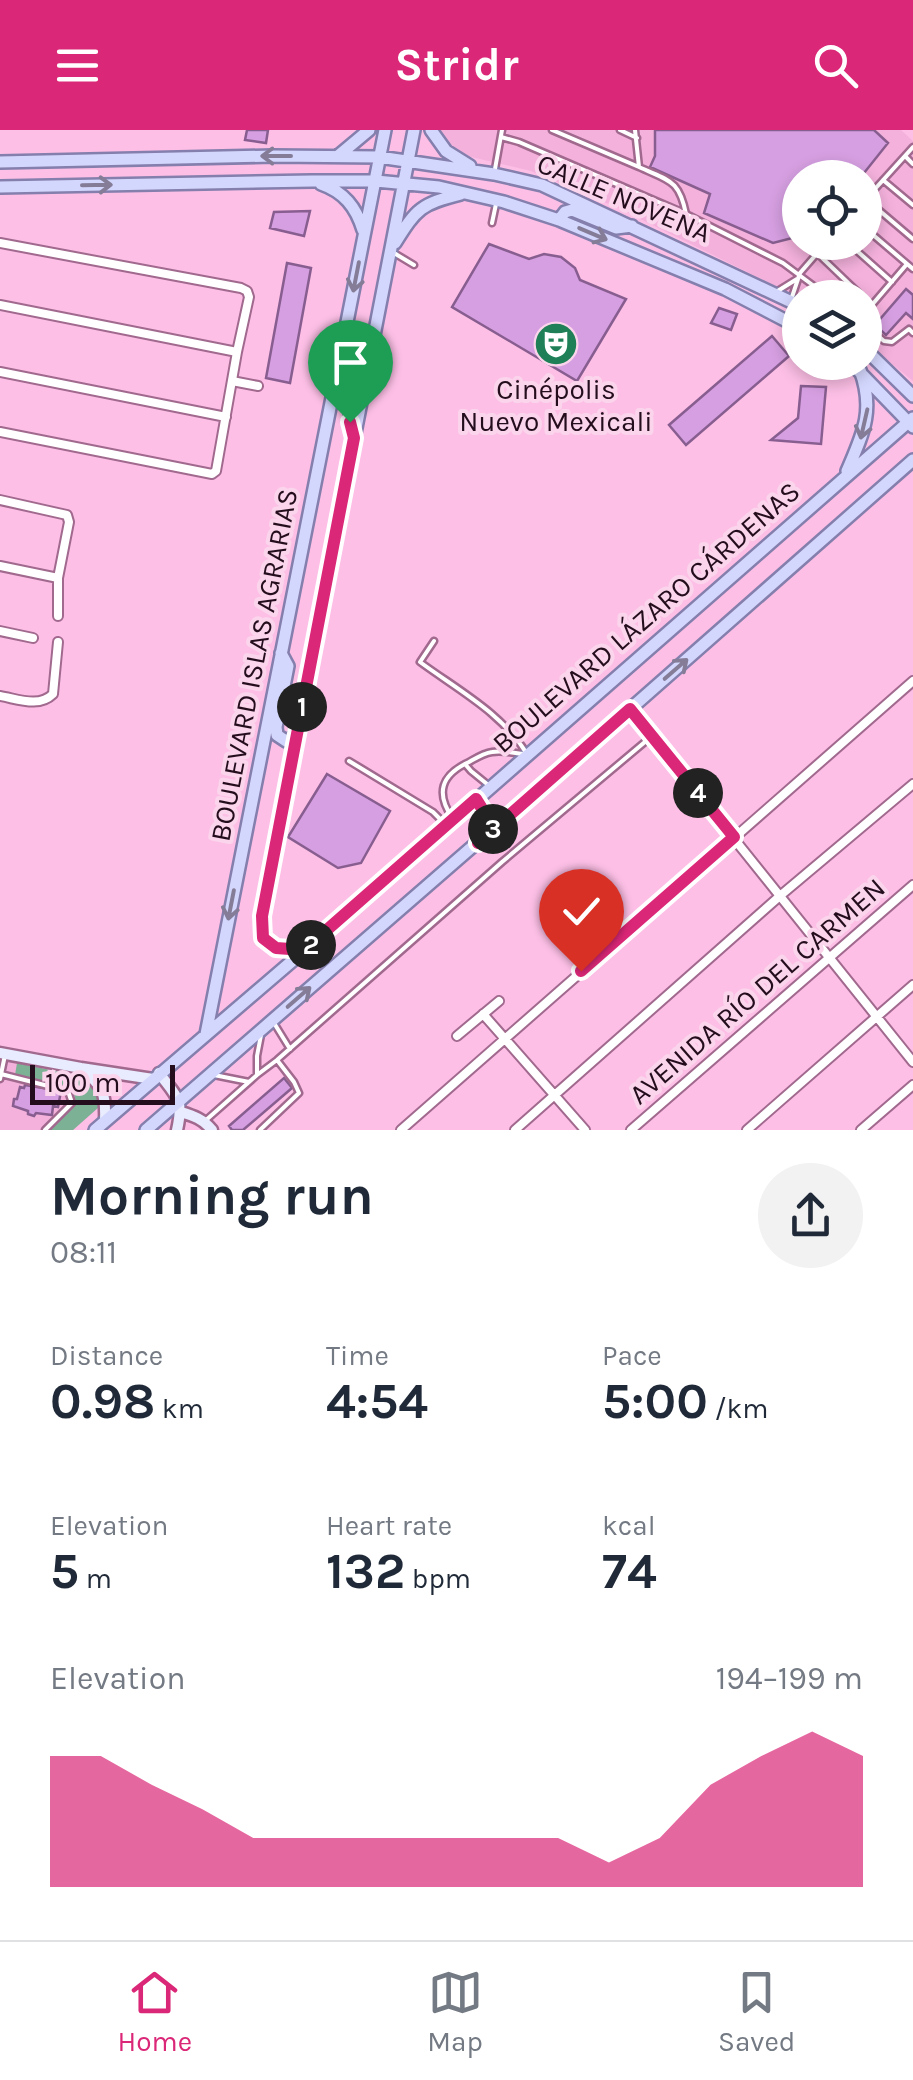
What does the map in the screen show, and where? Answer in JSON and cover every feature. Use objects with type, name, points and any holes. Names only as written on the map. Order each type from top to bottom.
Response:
[{"type":"main road","points":[[337,156],[369,130]]},
{"type":"main road","name":"BOULEVARD ISLAS AGRARIAS","points":[[206,1034],[385,130]]},
{"type":"main road","name":"BOULEVARD ISLAS AGRARIAS","points":[[304,950],[266,942],[261,925],[414,130]]},
{"type":"main road","points":[[430,130],[446,152],[478,171]]},
{"type":"main road","name":"CALLE NOVENA","points":[[0,162],[337,156],[380,157],[478,171],[542,185],[782,296]]},
{"type":"main road","points":[[312,181],[348,200],[359,216],[364,236]]},
{"type":"main road","name":"CALLE NOVENA","points":[[0,186],[376,181],[467,192],[559,220],[725,289],[782,319]]},
{"type":"main road","points":[[390,250],[425,205],[467,192]]},
{"type":"main road","points":[[559,220],[572,210],[616,228],[632,226]]},
{"type":"main road","points":[[725,289],[741,290],[782,304]]},
{"type":"main road","points":[[882,364],[913,396]]},
{"type":"main road","points":[[889,370],[913,385]]},
{"type":"main road","points":[[338,373],[355,380],[350,418],[354,438]]},
{"type":"main road","points":[[845,477],[868,411],[862,380]]},
{"type":"main road","points":[[869,380],[911,422]]},
{"type":"main road","name":"BOULEVARD LÁZARO CÁRDENAS","points":[[100,1126],[911,422]]},
{"type":"main road","name":"BOULEVARD LÁZARO CÁRDENAS","points":[[146,1130],[180,1106],[209,1074],[913,460]]},
{"type":"main road","points":[[281,654],[288,666],[277,735],[286,741],[296,736]]},
{"type":"main road","points":[[476,799],[486,815],[478,843]]},
{"type":"street","points":[[0,243],[242,288],[249,297],[216,470],[212,474],[0,432]]},
{"type":"street","points":[[0,306],[237,352]]},
{"type":"street","points":[[0,372],[226,417]]},
{"type":"street","points":[[232,381],[258,386]]},
{"type":"street","points":[[0,500],[68,515],[58,578],[58,616]]},
{"type":"street","points":[[0,566],[58,578]]},
{"type":"street","points":[[0,631],[33,638]]},
{"type":"street","points":[[0,696],[38,703],[48,700],[54,694],[58,642]]},
{"type":"street","points":[[401,1130],[913,681]]},
{"type":"street","points":[[630,709],[913,1062]]},
{"type":"street","points":[[515,1130],[780,895],[913,784]]},
{"type":"street","name":"AVENIDA RÍO DEL CARMEN","points":[[631,1130],[913,885]]},
{"type":"street","points":[[747,1130],[913,985]]},
{"type":"street","points":[[457,1036],[499,1001]]},
{"type":"street","points":[[484,1014],[585,1130]]},
{"type":"street","points":[[3,1053],[81,1068],[156,1076],[180,1106],[208,1126]]},
{"type":"street","points":[[81,1068],[103,1091],[106,1102],[100,1126]]},
{"type":"street","points":[[861,1130],[913,1086]]},
{"type":"street","points":[[177,1130],[180,1106]]},
{"type":"lane","points":[[552,130],[676,185],[682,193],[686,214]]},
{"type":"lane","points":[[620,130],[637,138]]},
{"type":"lane","points":[[635,130],[639,167]]},
{"type":"lane","points":[[494,174],[502,133],[686,214],[783,262],[804,280]]},
{"type":"lane","points":[[913,147],[883,180],[913,205]]},
{"type":"lane","points":[[905,156],[913,164]]},
{"type":"lane","points":[[492,223],[497,200]]},
{"type":"lane","points":[[882,213],[913,238]]},
{"type":"lane","points":[[882,242],[913,269]]},
{"type":"lane","points":[[390,250],[414,265]]},
{"type":"lane","points":[[775,293],[813,260]]},
{"type":"lane","points":[[824,260],[845,280]]},
{"type":"lane","points":[[867,260],[892,282]]},
{"type":"lane","points":[[882,294],[908,264]]},
{"type":"lane","points":[[798,276],[798,280]]},
{"type":"lane","points":[[882,339],[892,342],[909,329],[913,333]]},
{"type":"lane","points":[[434,641],[420,662],[486,708],[516,736],[527,754]]},
{"type":"lane","points":[[208,1126],[248,1082],[652,736]]},
{"type":"lane","points":[[450,822],[443,804],[443,785],[450,774],[492,752],[527,754]]},
{"type":"lane","points":[[349,761],[450,822]]},
{"type":"lane","points":[[465,764],[491,786]]},
{"type":"lane","points":[[257,1075],[257,1056],[268,1023],[290,1049]]},
{"type":"lane","points":[[3,1053],[0,1076],[68,1091],[72,1102],[45,1130]]},
{"type":"lane","points":[[260,1130],[298,1093],[277,1060]]},
{"type":"lane","points":[[209,1074],[248,1082]]},
{"type":"shaded area","points":[[435,130],[901,130],[913,141],[913,381],[882,356],[882,280],[782,280],[782,289],[616,207],[531,171],[454,153]]},
{"type":"shaded area","points":[[0,1060],[84,1077],[99,1107],[73,1130],[0,1130]]},
{"type":"green space","points":[[17,1063],[84,1077],[99,1092],[99,1107],[73,1130],[50,1130],[76,1103],[73,1089],[15,1075]]},
{"type":"building","points":[[247,130],[268,130],[266,143],[245,140]]},
{"type":"building","points":[[655,130],[874,130],[888,143],[874,160],[782,160],[782,241],[773,243],[704,213],[710,194],[650,167],[655,156]]},
{"type":"building","points":[[310,211],[304,236],[270,228],[274,212]]},
{"type":"building","name":"Cinépolis Nuevo Mexicali","points":[[489,244],[529,259],[544,254],[561,257],[575,268],[580,280],[626,299],[577,381],[452,307]]},
{"type":"building","points":[[287,263],[311,268],[290,383],[266,378]]},
{"type":"building","points":[[906,289],[913,295],[913,319],[906,313],[886,335],[882,331],[882,317]]},
{"type":"building","points":[[719,308],[737,314],[731,330],[711,323]]},
{"type":"building","points":[[772,336],[782,348],[782,362],[686,445],[669,425]]},
{"type":"building","points":[[801,386],[826,387],[821,444],[771,440],[798,418]]},
{"type":"building","points":[[327,774],[390,811],[361,863],[338,868],[288,837]]},
{"type":"building","points":[[284,1078],[292,1088],[243,1130],[232,1130],[229,1126]]},
{"type":"building","points":[[20,1087],[61,1091],[52,1115],[34,1116],[13,1106]]},
{"type":"place","name":"Cinépolis Nuevo Mexicali","points":[[556,344]]},
{"type":"route","points":[[350,422],[354,438],[262,916],[263,938],[276,948],[304,950],[476,799],[486,815],[478,843],[630,709],[734,837],[581,971]]}]
